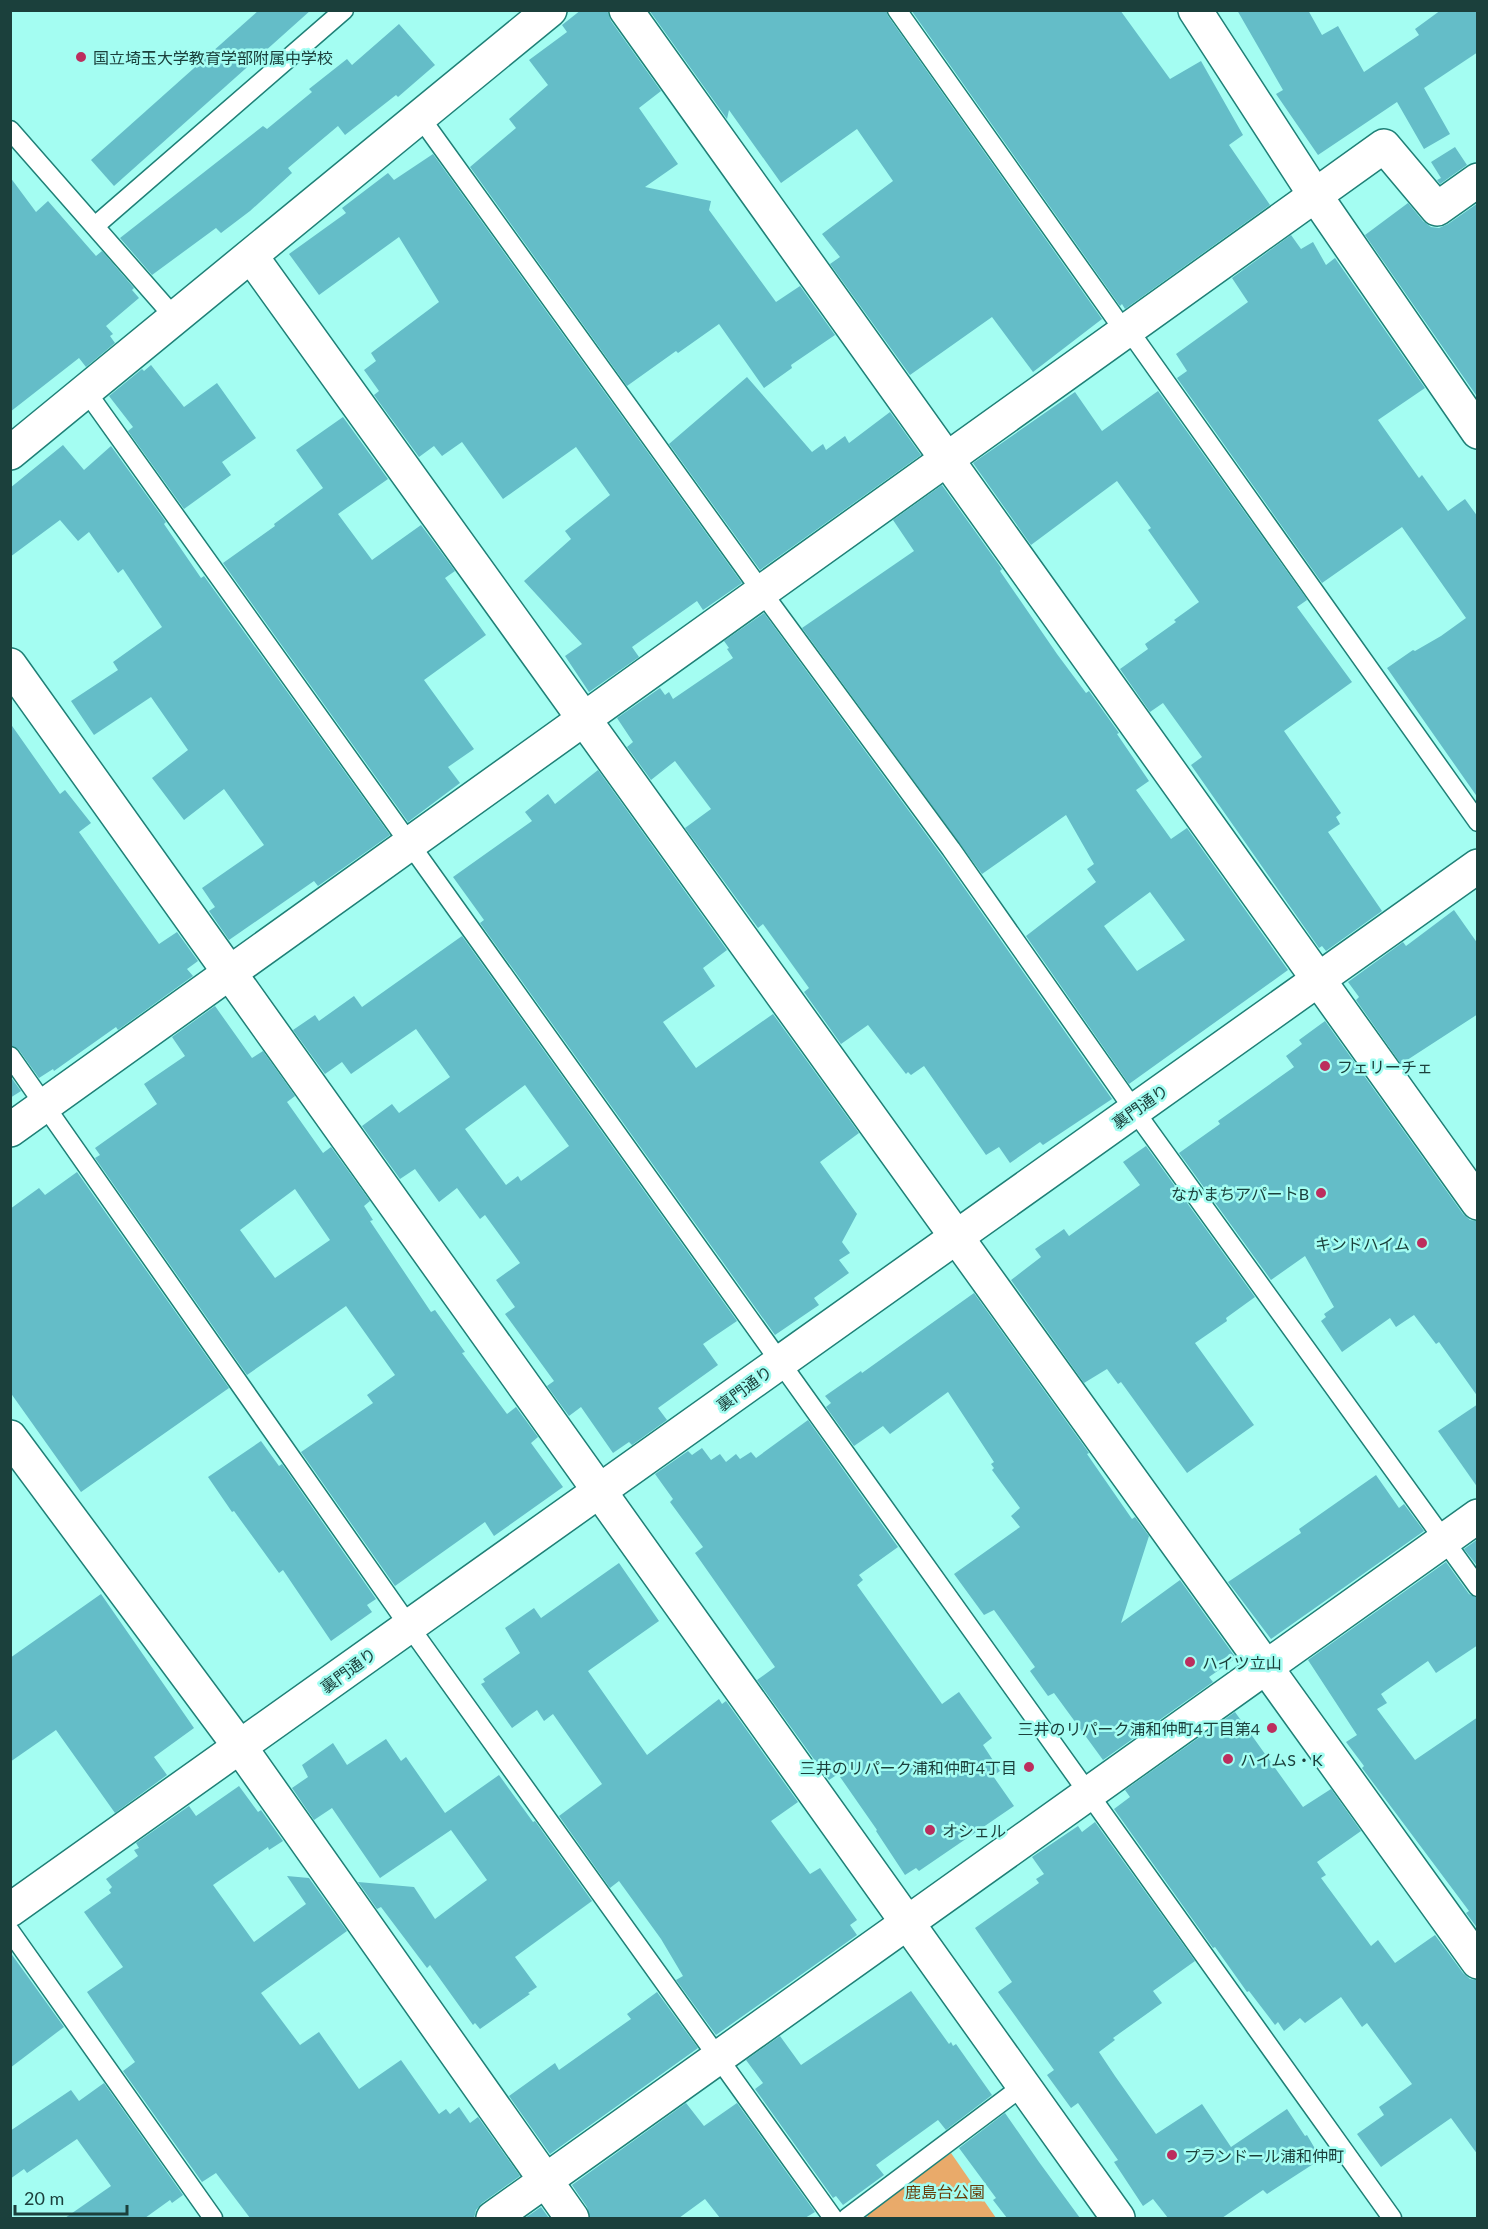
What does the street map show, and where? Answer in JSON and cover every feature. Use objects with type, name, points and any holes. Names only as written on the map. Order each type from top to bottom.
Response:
[{"type":"street","points":[[10,453],[550,10]]},
{"type":"street","points":[[626,10],[1478,1203]]},
{"type":"street","points":[[1195,10],[1315,195],[1478,432]]},
{"type":"street","points":[[10,1130],[1384,146],[1437,209],[1478,180]]},
{"type":"street","points":[[251,256],[1478,1962]]},
{"type":"street","points":[[10,665],[1118,2218]]},
{"type":"street","name":"裏門通り","points":[[10,1910],[1478,866]]},
{"type":"street","points":[[10,1437],[240,1747],[572,2218]]},
{"type":"street","points":[[493,2218],[1478,1516]]},
{"type":"lane","points":[[95,226],[344,10]]},
{"type":"lane","points":[[897,10],[1125,332],[1145,353],[1478,822]]},
{"type":"lane","points":[[420,117],[762,592],[951,849],[1134,1110],[1478,1587]]},
{"type":"lane","points":[[10,130],[175,318]]},
{"type":"lane","points":[[86,391],[1392,2218]]},
{"type":"lane","points":[[10,1056],[409,1626],[833,2218]]},
{"type":"lane","points":[[10,1932],[213,2218]]},
{"type":"lane","points":[[847,2218],[1023,2086]]},
{"type":"green space","name":"鹿島台公園","points":[[951,2153],[996,2218],[867,2218],[869,2212]]},
{"type":"building","points":[[259,10],[311,10],[114,186],[91,160]]},
{"type":"building","points":[[581,10],[607,10],[611,21],[661,91],[639,108],[678,164],[645,187],[711,201],[709,210],[776,302],[800,286],[835,335],[791,365],[792,368],[764,388],[719,324],[627,386],[470,167],[516,128],[509,119],[548,85],[529,60],[567,32],[562,25]]},
{"type":"building","points":[[649,10],[886,10],[1102,319],[1033,372],[992,317],[910,375],[830,264],[840,257],[822,234],[893,181],[857,129],[781,183],[729,110],[727,119]]},
{"type":"building","points":[[911,10],[1120,10],[1170,79],[1201,61],[1243,135],[1229,145],[1270,205],[1125,309],[1122,304],[1120,306]]},
{"type":"building","points":[[1237,10],[1308,10],[1322,35],[1338,26],[1364,72],[1419,35],[1415,29],[1441,10],[1478,10],[1478,52],[1424,88],[1450,134],[1424,149],[1397,102],[1318,155],[1276,94],[1283,90]]},
{"type":"building","points":[[399,24],[435,65],[398,97],[396,95],[345,135],[338,126],[288,168],[292,173],[250,211],[221,233],[216,228],[152,275],[120,238],[263,126],[267,129],[312,92],[309,89],[347,59],[352,65]]},
{"type":"building","points":[[1455,147],[1467,165],[1440,184],[1437,180],[1441,178],[1431,162]]},
{"type":"building","points":[[433,154],[742,583],[703,610],[697,601],[632,647],[639,657],[589,692],[565,656],[582,644],[524,581],[571,539],[565,531],[610,495],[576,447],[503,499],[462,442],[442,456],[434,446],[419,457],[374,395],[379,391],[364,370],[376,361],[371,353],[439,302],[399,237],[319,295],[289,254],[346,213],[342,208],[388,173],[394,180]]},
{"type":"building","points":[[10,177],[36,212],[48,201],[96,256],[102,251],[134,288],[132,290],[139,298],[106,326],[113,334],[110,336],[115,343],[86,367],[79,358],[10,412]]},
{"type":"building","points":[[1408,203],[1423,221],[1431,227],[1439,228],[1478,203],[1478,398],[1365,235]]},
{"type":"building","points":[[1291,235],[1301,249],[1313,242],[1326,265],[1335,258],[1425,388],[1378,420],[1419,478],[1422,475],[1448,511],[1465,499],[1478,517],[1478,798],[1387,668],[1413,650],[1441,636],[1466,618],[1402,527],[1322,583],[1177,378],[1187,371],[1176,354],[1248,302],[1232,278]]},
{"type":"building","points":[[151,365],[184,407],[217,383],[256,438],[222,462],[231,475],[184,509],[128,431],[133,427],[109,396],[142,369],[144,371]]},
{"type":"building","points":[[747,377],[812,452],[823,444],[826,450],[845,436],[849,443],[890,412],[921,455],[760,570],[669,444]]},
{"type":"building","points":[[1158,391],[1306,598],[1307,600],[1297,607],[1352,682],[1284,731],[1341,813],[1336,817],[1340,824],[1328,832],[1382,911],[1326,951],[1322,946],[1319,948],[1191,765],[1202,757],[1163,703],[1150,712],[1120,669],[1148,649],[1145,644],[1199,602],[1148,530],[1151,528],[1117,481],[1031,545],[973,463],[1075,392],[1102,431]]},
{"type":"building","points":[[343,417],[388,479],[338,514],[372,560],[421,525],[455,571],[445,578],[486,635],[424,680],[474,749],[448,767],[460,783],[408,822],[223,563],[323,488],[296,450]]},
{"type":"building","points":[[63,445],[84,470],[111,446],[166,522],[164,524],[201,578],[204,576],[390,835],[318,886],[314,881],[229,940],[209,911],[215,907],[202,888],[264,845],[224,789],[184,820],[152,778],[188,750],[151,697],[94,735],[71,701],[118,670],[113,662],[162,627],[123,569],[118,573],[89,532],[78,541],[60,520],[10,557],[10,488]]},
{"type":"building","points":[[942,485],[1002,569],[1000,571],[1057,654],[1086,693],[1089,691],[1119,733],[1117,734],[1149,781],[1136,790],[1171,839],[1187,828],[1288,970],[1129,1084],[1026,936],[1096,882],[1087,869],[1094,864],[1066,815],[982,874],[802,628],[914,551],[893,520]],"holes":[[[1150,892],[1185,940],[1137,971],[1104,926]]]},
{"type":"building","points":[[764,613],[942,856],[1112,1099],[1043,1145],[1040,1142],[1010,1163],[999,1147],[986,1155],[924,1066],[911,1075],[908,1072],[906,1074],[868,1025],[841,1044],[804,992],[809,988],[763,924],[758,928],[685,828],[711,809],[675,761],[651,780],[627,747],[633,742],[617,718],[660,688],[665,695],[669,692],[673,699],[733,658],[724,641]]},
{"type":"building","points":[[10,723],[60,794],[65,790],[91,823],[79,832],[159,944],[177,932],[198,961],[187,969],[193,976],[118,1030],[116,1027],[54,1071],[53,1069],[39,1078],[19,1050],[10,1045]]},
{"type":"building","points":[[598,770],[727,950],[703,968],[715,986],[663,1022],[696,1068],[773,1014],[859,1133],[820,1162],[857,1214],[842,1242],[850,1253],[839,1260],[849,1273],[814,1298],[819,1305],[775,1335],[480,923],[484,920],[453,877],[532,821],[525,812],[548,794],[555,804]]},
{"type":"building","points":[[1454,910],[1478,944],[1478,1014],[1401,1064],[1356,1000],[1359,997],[1348,982],[1403,942],[1406,946]]},
{"type":"building","points":[[462,936],[737,1321],[703,1344],[718,1365],[658,1408],[667,1420],[632,1445],[629,1442],[613,1453],[581,1407],[569,1416],[547,1386],[554,1381],[505,1314],[515,1307],[496,1280],[520,1263],[485,1215],[480,1219],[457,1188],[439,1202],[415,1169],[400,1179],[362,1126],[392,1104],[399,1113],[450,1077],[416,1029],[351,1074],[342,1062],[325,1074],[293,1030],[315,1015],[319,1021],[354,996],[362,1007]],"holes":[[[525,1085],[569,1146],[521,1181],[518,1176],[506,1185],[465,1129]]]},
{"type":"building","points":[[215,1006],[252,1058],[263,1051],[295,1096],[287,1102],[323,1153],[331,1147],[370,1201],[364,1206],[373,1220],[370,1221],[431,1312],[435,1310],[465,1352],[462,1353],[507,1414],[516,1407],[538,1437],[531,1443],[563,1487],[494,1536],[485,1522],[395,1586],[301,1452],[373,1403],[367,1395],[395,1375],[346,1306],[247,1375],[95,1158],[100,1155],[95,1148],[157,1104],[144,1084],[185,1056],[172,1037]],"holes":[[[295,1189],[330,1240],[275,1278],[240,1230]]]},
{"type":"building","points":[[1325,1021],[1463,1214],[1470,1220],[1478,1221],[1478,1397],[1439,1342],[1436,1344],[1414,1315],[1396,1327],[1390,1318],[1342,1352],[1321,1321],[1326,1317],[1324,1314],[1334,1307],[1305,1256],[1271,1280],[1179,1153],[1220,1124],[1218,1121],[1294,1067],[1286,1056],[1302,1044],[1299,1040]]},
{"type":"building","points":[[10,1076],[21,1091],[10,1098]]},
{"type":"building","points":[[1146,1146],[1255,1297],[1226,1318],[1227,1321],[1195,1343],[1254,1425],[1187,1473],[1121,1382],[1118,1384],[1107,1369],[1084,1383],[1011,1280],[1041,1257],[1035,1249],[1064,1229],[1069,1236],[1140,1185],[1123,1162]]},
{"type":"building","points":[[77,1172],[229,1388],[81,1492],[10,1392],[10,1209],[39,1188],[45,1195]]},
{"type":"building","points":[[974,1293],[1089,1453],[1087,1454],[1132,1519],[1135,1517],[1149,1536],[1121,1623],[1180,1580],[1236,1658],[1209,1677],[1213,1682],[1103,1760],[1054,1693],[1048,1696],[1030,1671],[1035,1667],[994,1610],[984,1615],[954,1574],[1020,1527],[1011,1516],[1020,1508],[992,1470],[994,1468],[991,1464],[994,1462],[948,1392],[890,1434],[883,1426],[854,1446],[826,1407],[831,1403],[825,1396],[861,1371],[862,1373]]},
{"type":"building","points":[[1478,1404],[1478,1488],[1438,1431]]},
{"type":"building","points":[[808,1420],[898,1547],[859,1575],[863,1580],[857,1585],[942,1704],[959,1692],[992,1738],[983,1745],[1000,1771],[993,1776],[1014,1806],[919,1871],[916,1868],[905,1875],[838,1774],[829,1780],[757,1680],[775,1667],[695,1553],[703,1547],[670,1502],[673,1499],[655,1474],[688,1451],[692,1455],[702,1448],[711,1460],[720,1454],[726,1462],[736,1454],[740,1459],[751,1452],[756,1458]]},
{"type":"building","points":[[261,1441],[279,1466],[282,1464],[376,1599],[367,1605],[372,1612],[331,1641],[283,1570],[279,1573],[208,1477]]},
{"type":"building","points":[[1376,1475],[1399,1508],[1404,1504],[1424,1531],[1271,1639],[1228,1582],[1301,1533],[1299,1529]]},
{"type":"building","points":[[1478,1539],[1478,1567],[1464,1549]]},
{"type":"building","points":[[1446,1562],[1469,1594],[1478,1598],[1478,1645],[1436,1673],[1428,1661],[1381,1694],[1387,1703],[1377,1709],[1415,1760],[1478,1717],[1478,1929],[1466,1913],[1469,1911],[1362,1768],[1364,1766],[1346,1742],[1357,1735],[1308,1660]]},
{"type":"building","points":[[619,1563],[659,1621],[588,1671],[647,1755],[719,1699],[722,1704],[726,1701],[798,1802],[771,1821],[810,1874],[820,1868],[857,1920],[850,1925],[857,1935],[716,2035],[676,1980],[683,1976],[661,1939],[619,1881],[610,1888],[559,1816],[602,1784],[553,1714],[544,1721],[537,1710],[512,1728],[481,1684],[485,1682],[483,1679],[520,1653],[505,1628],[534,1608],[541,1618]]},
{"type":"building","points":[[101,1594],[194,1728],[154,1757],[167,1775],[115,1813],[56,1730],[10,1762],[10,1658]]},
{"type":"building","points":[[1235,1712],[1303,1807],[1331,1789],[1361,1831],[1317,1862],[1326,1875],[1321,1878],[1371,1946],[1378,1940],[1395,1963],[1435,1935],[1463,1973],[1470,1979],[1478,1980],[1478,2155],[1451,2118],[1381,2167],[1357,2134],[1384,2115],[1379,2107],[1412,2084],[1367,2023],[1362,2027],[1341,1997],[1305,2023],[1300,2018],[1284,2031],[1278,2022],[1275,2025],[1249,1991],[1247,1992],[1215,1947],[1213,1948],[1114,1809],[1130,1797],[1125,1790]]},
{"type":"building","points":[[386,1739],[401,1761],[406,1757],[445,1813],[499,1775],[592,1901],[515,1957],[537,1987],[480,2029],[475,2023],[473,2025],[430,1965],[427,1968],[381,1907],[377,1909],[358,1882],[414,1887],[435,1919],[487,1880],[451,1830],[380,1878],[332,1808],[314,1820],[292,1788],[308,1777],[302,1765],[333,1743],[347,1765]]},
{"type":"building","points":[[239,1786],[258,1812],[261,1810],[283,1841],[269,1850],[268,1847],[213,1885],[254,1942],[306,1904],[287,1876],[309,1878],[347,1931],[261,1993],[300,2045],[319,2032],[359,2089],[401,2060],[439,2114],[446,2109],[450,2114],[459,2107],[470,2123],[478,2117],[520,2176],[482,2203],[476,2210],[474,2218],[250,2218],[216,2173],[202,2182],[123,2071],[135,2062],[87,1992],[123,1967],[84,1912],[111,1893],[109,1890],[112,1887],[106,1879],[138,1856],[134,1850],[139,1848],[136,1843],[189,1806],[196,1816]]},
{"type":"building","points":[[1095,1822],[1195,1961],[1153,1991],[1162,2003],[1113,2038],[1115,2040],[1099,2052],[1115,2076],[1156,2134],[1202,2104],[1231,2147],[1287,2109],[1305,2136],[1307,2135],[1321,2159],[1267,2194],[1263,2190],[1222,2218],[1168,2218],[1153,2199],[1143,2206],[1114,2162],[1118,2160],[1078,2103],[1071,2108],[1047,2075],[1054,2070],[998,1992],[1012,1982],[975,1928],[1039,1883],[1036,1879],[1044,1874],[1032,1857],[1078,1826],[1082,1832]]},
{"type":"building","points":[[10,1952],[64,2027],[10,2068]]},
{"type":"building","points":[[911,1991],[949,2044],[951,2042],[953,2046],[956,2044],[992,2095],[946,2130],[938,2120],[876,2165],[884,2175],[843,2205],[836,2196],[833,2198],[755,2089],[763,2083],[746,2060],[780,2036],[801,2065]]},
{"type":"building","points":[[657,1992],[698,2048],[550,2154],[509,2096],[555,2063],[559,2070],[631,2019],[627,2014]]},
{"type":"building","points":[[104,2083],[183,2195],[172,2203],[170,2200],[145,2218],[65,2218],[111,2186],[77,2139],[27,2173],[24,2169],[10,2179],[10,2131],[71,2090],[79,2101]]},
{"type":"building","points":[[686,2103],[704,2126],[737,2103],[815,2212],[805,2218],[720,2218],[705,2199],[679,2218],[590,2218],[587,2207],[572,2185]]},
{"type":"building","points":[[1005,2113],[1080,2218],[1007,2218],[993,2200],[996,2198],[959,2148]]},
{"type":"building","points":[[541,2207],[549,2218],[525,2218]]},
{"type":"place","name":"国立埼玉大学教育学部附属中学校","points":[[81,57]]},
{"type":"place","name":"フェリーチェ","points":[[1325,1066]]},
{"type":"place","name":"なかまちアパートB","points":[[1321,1193]]},
{"type":"place","name":"キンドハイム","points":[[1422,1243]]},
{"type":"place","name":"ハイツ立山","points":[[1190,1662]]},
{"type":"place","name":"三井のリパーク浦和仲町4丁目第4","points":[[1272,1728]]},
{"type":"place","name":"ハイムS・K","points":[[1228,1759]]},
{"type":"place","name":"三井のリパーク浦和仲町4丁目","points":[[1029,1767]]},
{"type":"place","name":"オシェル","points":[[930,1830]]},
{"type":"place","name":"プランドール浦和仲町","points":[[1172,2155]]}]
